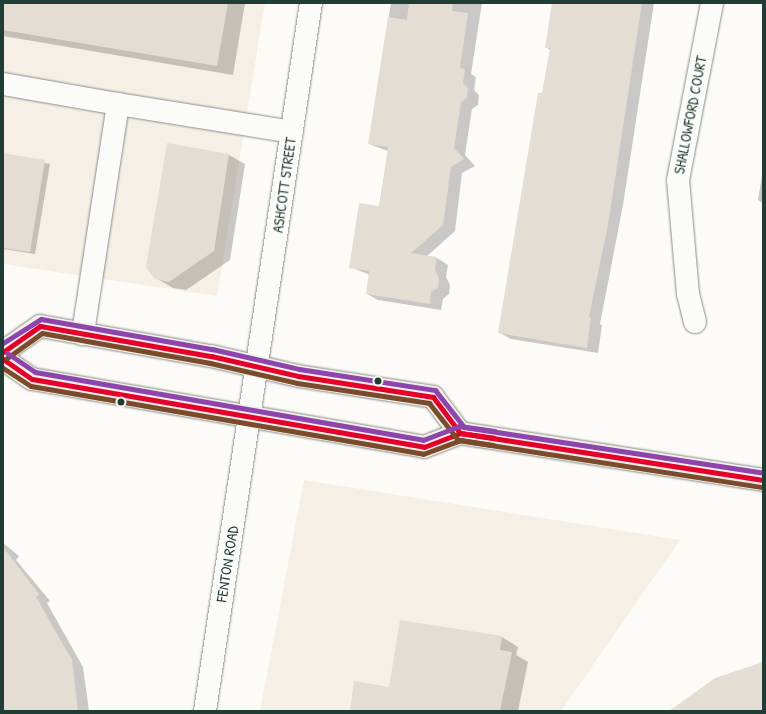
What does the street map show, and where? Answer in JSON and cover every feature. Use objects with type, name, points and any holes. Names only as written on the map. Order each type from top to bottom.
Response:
[{"type":"main road","points":[[3,352],[40,326],[433,397],[460,433]]},
{"type":"main road","points":[[3,359],[32,379],[424,447],[460,433],[763,480]]},
{"type":"street","name":"ASHCOTT STREET","points":[[249,416],[311,3]]},
{"type":"street","name":"SHALLOWFORD COURT","points":[[695,322],[688,294],[678,180],[712,3]]},
{"type":"street","points":[[3,84],[292,132]]},
{"type":"street","points":[[83,334],[118,104]]},
{"type":"street","name":"FENTON ROAD","points":[[205,711],[249,416]]},
{"type":"shaded area","points":[[3,3],[265,3],[217,296],[3,264]]},
{"type":"shaded area","points":[[304,480],[680,540],[561,711],[260,711]]},
{"type":"building","points":[[3,3],[228,3],[217,66],[3,30]]},
{"type":"building","points":[[409,3],[453,3],[452,11],[468,13],[460,68],[465,69],[463,83],[468,88],[467,98],[461,102],[454,148],[464,159],[451,167],[443,225],[411,253],[437,257],[435,270],[439,278],[438,288],[431,292],[430,304],[366,294],[369,271],[349,268],[359,203],[379,206],[384,178],[388,147],[368,144],[388,17],[407,20]]},
{"type":"building","points":[[552,3],[642,3],[608,225],[589,317],[591,317],[587,348],[498,333],[538,93],[542,93],[550,48],[545,48]]},
{"type":"building","points":[[167,143],[229,154],[214,251],[169,282],[155,279],[146,267]]},
{"type":"building","points":[[3,153],[45,160],[30,252],[3,248]]},
{"type":"building","points":[[3,547],[39,594],[36,597],[72,660],[78,711],[3,711]]},
{"type":"building","points":[[400,620],[502,636],[500,650],[512,652],[500,711],[350,711],[354,681],[389,687]]},
{"type":"building","points":[[763,662],[763,711],[669,711],[715,678]]},
{"type":"transit line","points":[[3,343],[41,319],[212,349],[299,369],[435,390],[464,427],[763,473]]},
{"type":"transit line","points":[[3,352],[40,326],[211,356],[298,376],[433,397],[460,433],[763,480]]},
{"type":"transit line","points":[[7,358],[42,333],[210,363],[297,383],[429,403],[458,440],[762,487]]},
{"type":"transit line","points":[[7,353],[35,372],[423,440],[459,426],[495,431]]},
{"type":"transit line","points":[[3,359],[32,379],[424,447],[460,433],[494,438]]},
{"type":"transit line","points":[[3,368],[31,386],[423,454],[461,440],[493,445]]}]
